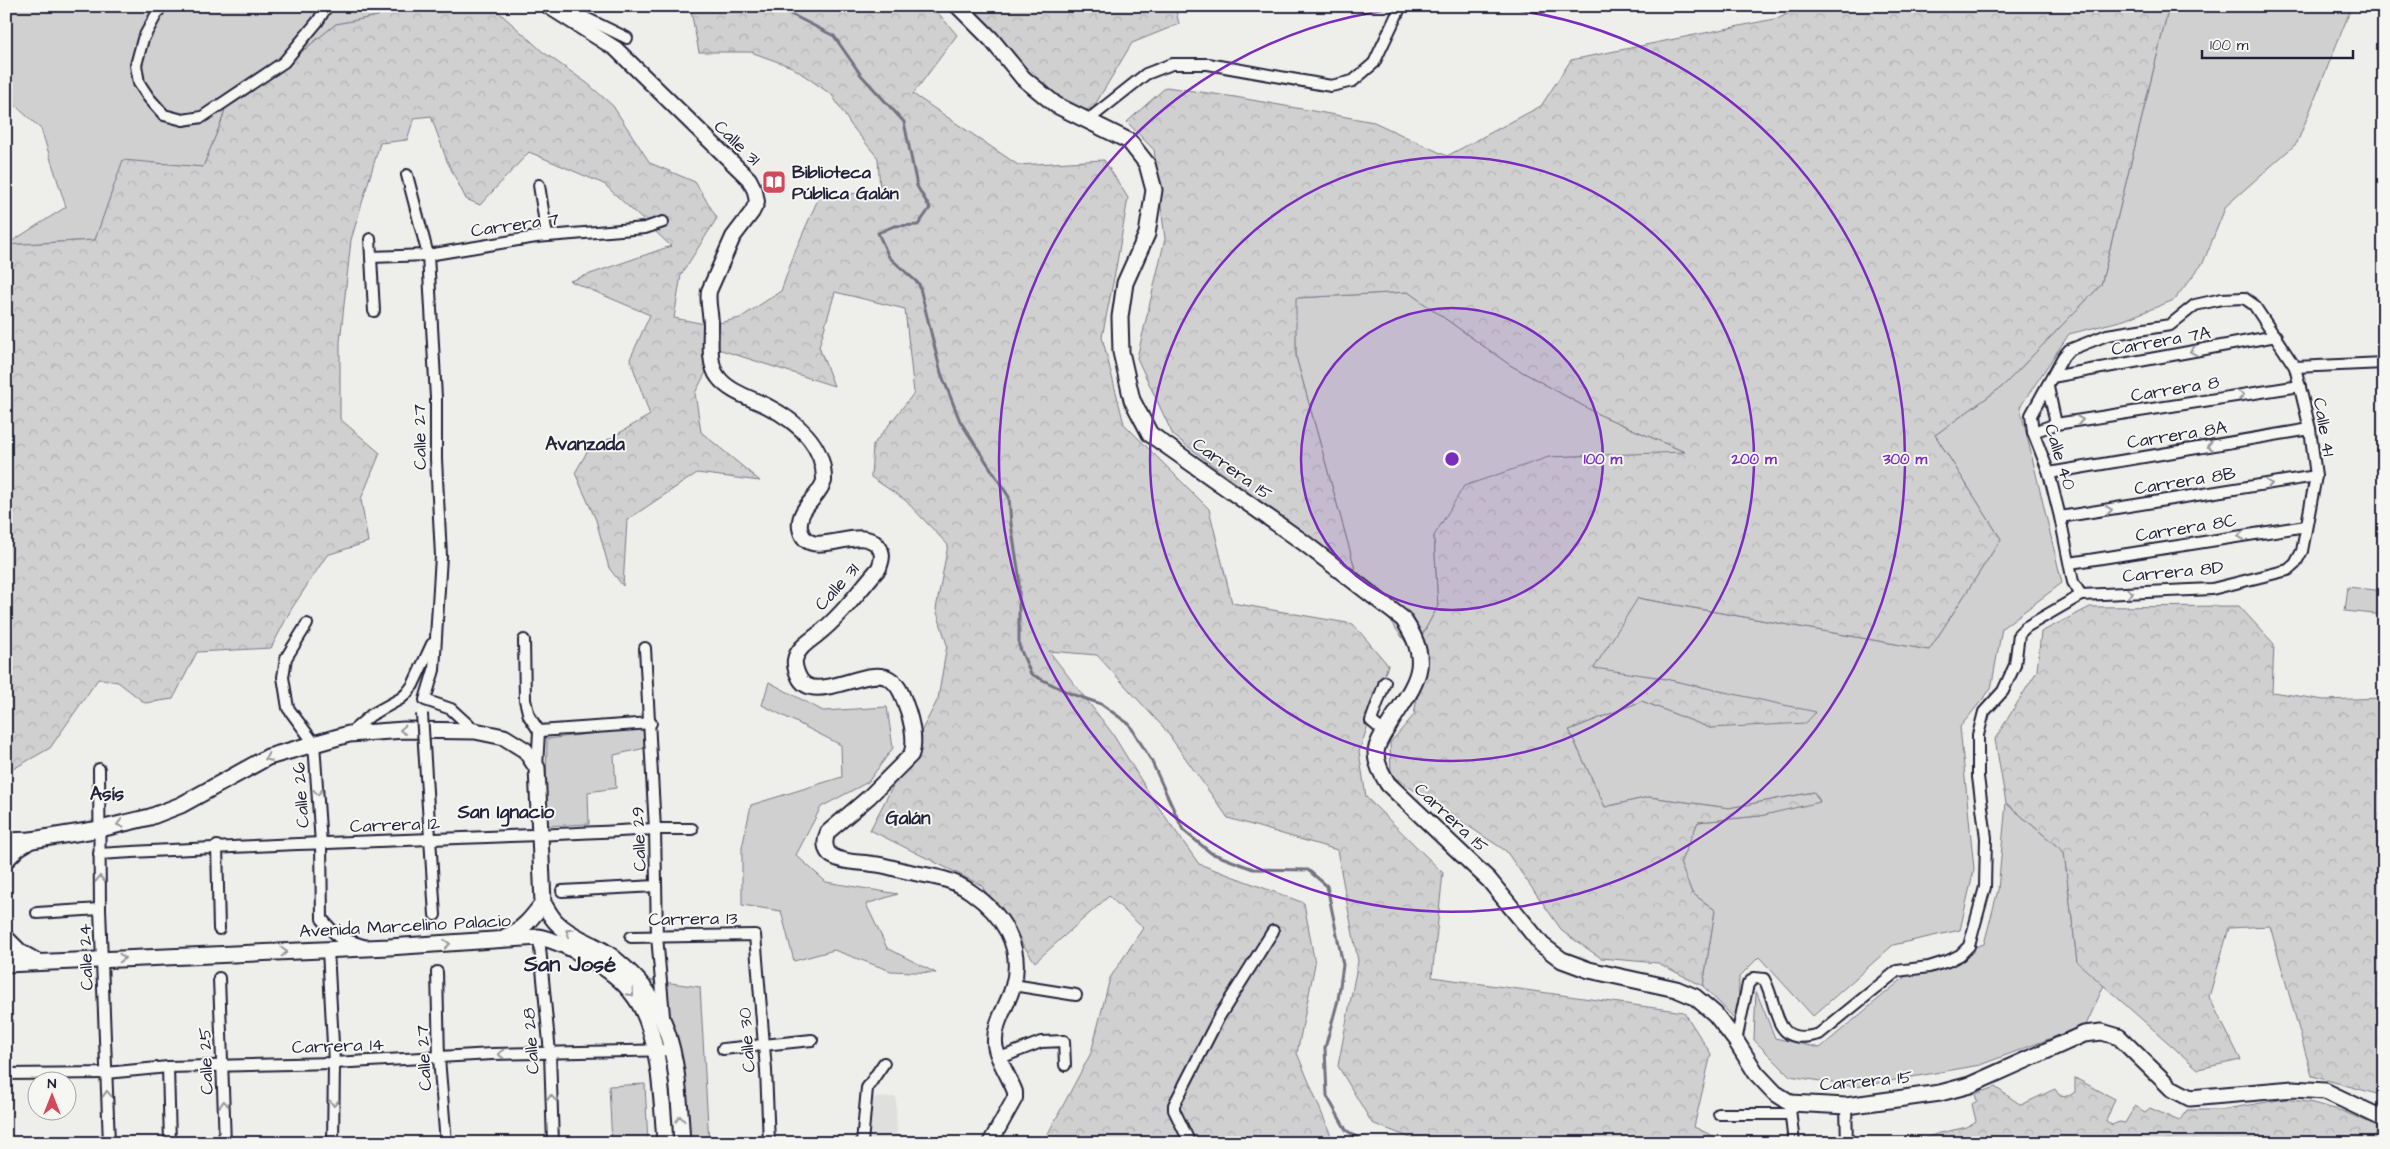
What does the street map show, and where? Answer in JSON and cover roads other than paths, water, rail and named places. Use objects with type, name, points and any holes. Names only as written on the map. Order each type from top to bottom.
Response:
[{"type":"main road","name":"Carrera 15","points":[[958,6],[991,39],[1022,78],[1056,105],[1128,141],[1147,164],[1154,190],[1147,234],[1125,283],[1120,317],[1121,352],[1132,400],[1150,434],[1303,542],[1403,619],[1414,634],[1421,654],[1420,666],[1414,684],[1384,732],[1376,752],[1379,770],[1388,784],[1489,880],[1542,945],[1562,960],[1589,970],[1676,989],[1695,997],[1715,1014],[1736,1041],[1756,1073],[1790,1109],[1846,1106],[1940,1093],[1970,1086],[2084,1034],[2102,1032],[2119,1037],[2171,1088],[2190,1098],[2293,1089],[2317,1090],[2325,1091],[2384,1119]]},
{"type":"main road","points":[[6,841],[32,840],[100,829],[150,817],[181,805],[268,757],[349,734],[404,730],[475,731],[504,738],[525,750],[537,768],[543,903],[554,921],[564,930],[611,956],[632,975],[653,1001],[665,1029],[671,1050],[678,1095],[682,1143]]},
{"type":"main road","points":[[6,860],[18,848],[32,840]]},
{"type":"main road","points":[[494,941],[514,934],[525,925],[543,903]]},
{"type":"main road","name":"Avenida Marcelino Palacio","points":[[6,964],[102,958],[374,948],[539,937],[561,942],[604,967],[635,996],[646,1017],[655,1050],[662,1096],[665,1143]]},
{"type":"main road","points":[[6,938],[20,952],[38,962]]},
{"type":"street","points":[[161,6],[143,39],[136,65],[139,83],[149,98],[164,114],[183,120],[202,117],[284,62],[318,21],[327,6]]},
{"type":"street","name":"Calle 31","points":[[548,6],[616,49],[749,179],[755,191],[757,202],[752,212],[733,237],[719,265],[708,299],[711,320],[712,361],[715,372],[718,378],[738,392],[769,407],[808,436],[815,444],[820,454],[824,480],[800,518],[800,528],[805,538],[816,544],[823,545],[855,538],[868,538],[877,544],[882,552],[882,561],[879,568],[840,613],[797,653],[794,666],[799,679],[812,687],[827,687],[868,676],[886,677],[900,690],[912,723],[914,746],[906,761],[828,832],[826,838],[827,851],[832,856],[845,860],[876,864],[949,879],[971,892],[997,917],[1013,939],[1016,962],[1013,985],[997,1023],[995,1043],[1015,1092],[1015,1098],[990,1143]]},
{"type":"street","points":[[561,6],[627,38]]},
{"type":"street","points":[[1088,120],[1146,74],[1172,64],[1208,64],[1331,86],[1352,81],[1374,63],[1401,6]]},
{"type":"street","name":"Calle 27","points":[[407,175],[428,255],[441,556],[434,670],[425,700],[451,709],[475,731]]},
{"type":"street","points":[[539,185],[547,236]]},
{"type":"street","name":"Carrera 7","points":[[371,258],[428,255],[547,236],[645,228],[663,222]]},
{"type":"street","points":[[370,239],[374,311]]},
{"type":"street","name":"Calle 41","points":[[2083,344],[2108,335],[2170,325],[2195,305],[2222,299],[2244,298],[2254,304],[2295,367],[2310,429],[2316,476],[2302,551],[2295,564]]},
{"type":"street","name":"Carrera 7A","points":[[2050,382],[2276,336]]},
{"type":"street","name":"Calle 40","points":[[2081,595],[2073,582],[2049,473],[2033,432],[2031,415],[2063,357],[2069,350],[2083,344]]},
{"type":"street","points":[[2295,367],[2384,363]]},
{"type":"street","points":[[2050,382],[2056,424]]},
{"type":"street","name":"Carrera 8","points":[[2033,432],[2056,424],[2300,386]]},
{"type":"street","name":"Carrera 8A","points":[[2049,473],[2310,429]]},
{"type":"street","name":"Carrera 8B","points":[[2060,517],[2316,476]]},
{"type":"street","name":"Carrera 8C","points":[[2070,563],[2306,526]]},
{"type":"street","name":"Carrera 8D","points":[[2081,595],[2212,588],[2288,570],[2295,564]]},
{"type":"street","points":[[1736,1041],[1748,984],[1754,978],[1764,979],[1779,1021],[1785,1032],[1793,1038],[1804,1038],[1819,1034],[1897,971],[1929,967],[1948,961],[1960,955],[1969,946],[1985,887],[1986,838],[1978,777],[1978,735],[1984,712],[2003,691],[2015,665],[2019,634],[2026,627],[2081,595]]},
{"type":"street","name":"Calle 26","points":[[307,624],[286,658],[282,676],[288,708],[314,744],[321,844],[322,919],[338,937],[374,948]]},
{"type":"street","points":[[349,734],[371,715],[406,694],[418,676],[435,638]]},
{"type":"street","points":[[524,640],[525,700],[529,716],[539,732],[537,768]]},
{"type":"street","name":"Calle 29","points":[[645,648],[655,829],[657,936],[665,1029]]},
{"type":"street","points":[[1384,732],[1371,721],[1385,682]]},
{"type":"street","points":[[422,714],[435,915]]},
{"type":"street","points":[[539,732],[650,723]]},
{"type":"street","name":"Calle 24","points":[[99,769],[100,910],[109,1143]]},
{"type":"street","name":"Carrera 12","points":[[99,854],[217,846],[321,844],[692,829]]},
{"type":"street","points":[[217,846],[219,929]]},
{"type":"street","points":[[562,891],[656,886]]},
{"type":"street","points":[[37,913],[100,910]]},
{"type":"street","points":[[1190,1143],[1174,1110],[1174,1105],[1220,1018],[1273,931]]},
{"type":"street","name":"Carrera 13","points":[[631,937],[755,935]]},
{"type":"street","name":"Calle 30","points":[[755,935],[769,1143]]},
{"type":"street","name":"Calle 28","points":[[539,937],[550,1053],[553,1143]]},
{"type":"street","points":[[328,950],[334,1063],[333,1143]]},
{"type":"street","name":"Calle 27","points":[[437,972],[439,1058],[446,1143]]},
{"type":"street","name":"Calle 25","points":[[219,978],[226,1143]]},
{"type":"street","points":[[1013,985],[1076,995]]},
{"type":"street","points":[[723,1048],[812,1040]]},
{"type":"street","points":[[1000,1058],[1041,1042],[1064,1041],[1065,1065]]},
{"type":"street","name":"Carrera 14","points":[[6,1074],[106,1073],[168,1067],[334,1063],[550,1053],[671,1050]]},
{"type":"street","points":[[862,1143],[867,1088],[884,1063]]},
{"type":"street","points":[[168,1067],[170,1143]]},
{"type":"street","points":[[1846,1106],[1847,1143]]},
{"type":"street","points":[[1719,1114],[1790,1109],[1794,1143]]},
{"type":"waterway","points":[[775,6],[834,36],[861,75],[904,122],[917,186],[930,208],[918,225],[894,226],[878,233],[889,257],[919,284],[941,373],[960,421],[1009,497],[1019,575],[1019,646],[1031,674],[1069,693],[1101,704],[1129,724],[1151,760],[1183,830],[1211,853],[1253,869],[1308,870],[1327,886],[1343,965],[1338,1000],[1325,1048],[1327,1096],[1346,1130],[1365,1143]]},
{"type":"place","name":"Biblioteca Pública Galán","points":[[774,182]]},
{"type":"district","name":"Avanzada","points":[[585,444]]},
{"type":"district","name":"Asís","points":[[107,794]]},
{"type":"district","name":"San Ignacio","points":[[506,812]]},
{"type":"district","name":"Galán","points":[[908,818]]},
{"type":"district","name":"San José","points":[[570,964]]}]
